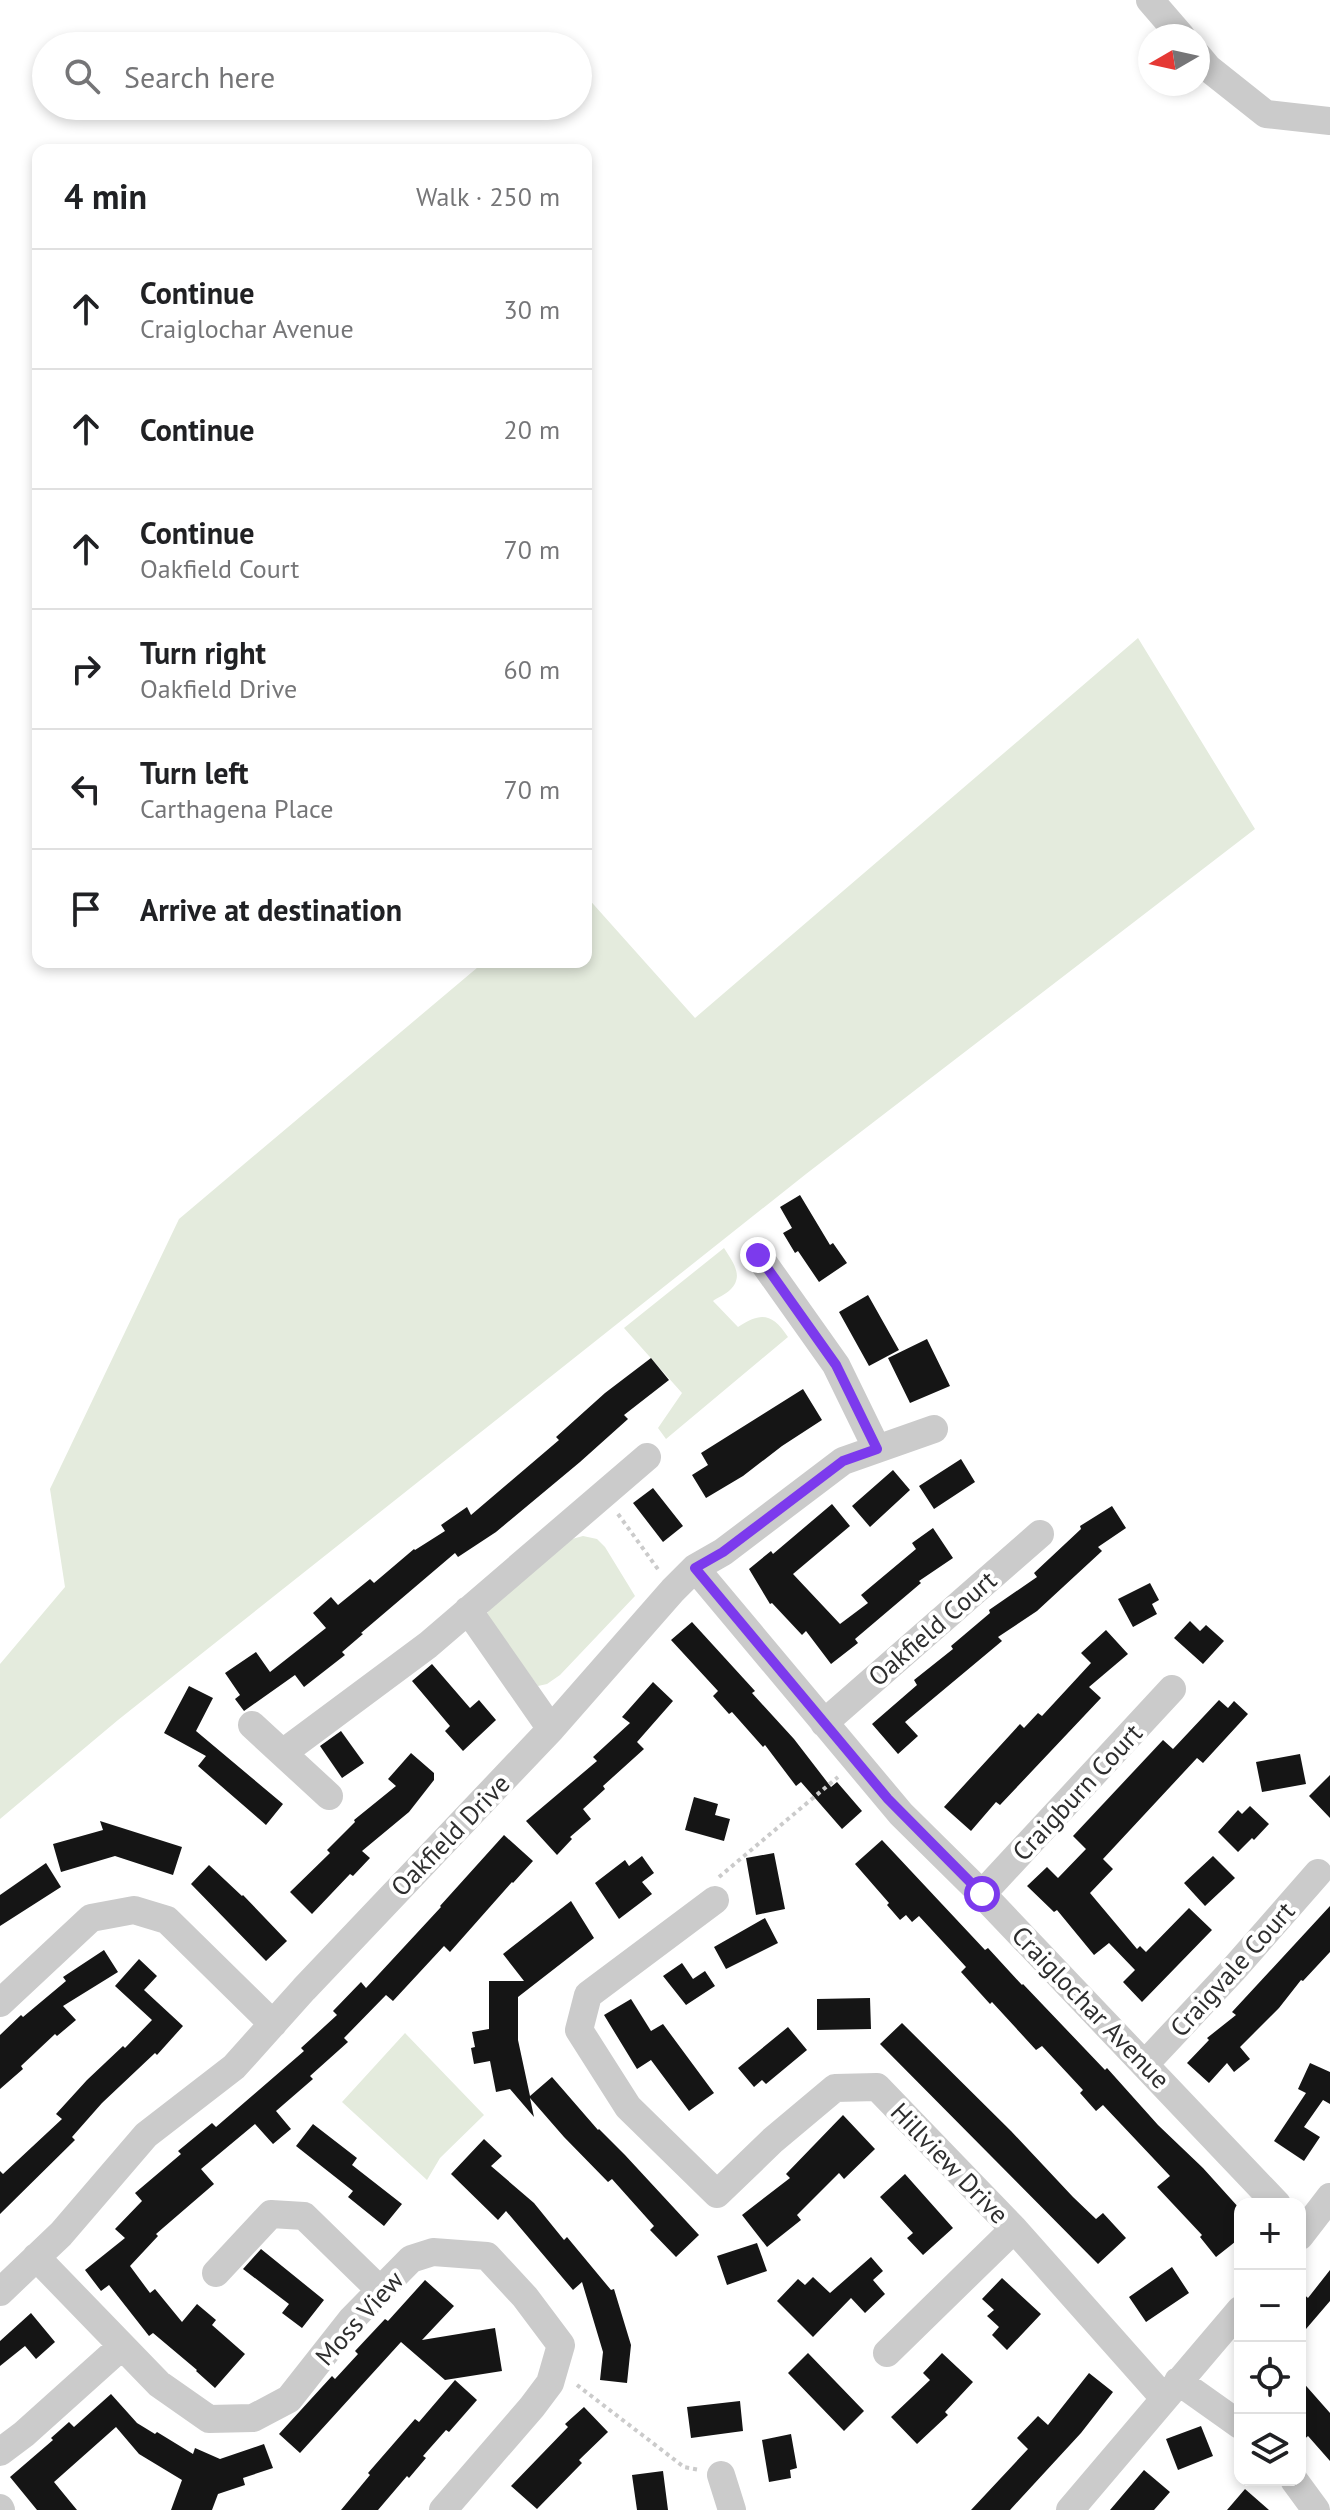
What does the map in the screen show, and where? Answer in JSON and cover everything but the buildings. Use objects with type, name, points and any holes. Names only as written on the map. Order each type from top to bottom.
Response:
[{"type":"street","points":[[1150,0],[1171,24]]},
{"type":"street","points":[[1210,70],[1266,114],[1330,121]]},
{"type":"street","points":[[758,1255],[836,1365],[877,1449]]},
{"type":"street","name":"Oakfield Drive","points":[[0,2292],[61,2234],[146,2135],[234,2067],[551,1729],[695,1568],[723,1552],[843,1461],[934,1429]]},
{"type":"street","points":[[284,1752],[428,1645],[647,1457]]},
{"type":"street","name":"Oakfield Court","points":[[824,1723],[1040,1534]]},
{"type":"street","points":[[695,1568],[856,1762]]},
{"type":"street","points":[[468,1610],[551,1729]]},
{"type":"street","name":"Craigburn Court","points":[[982,1894],[1172,1689]]},
{"type":"street","points":[[252,1725],[329,1796]]},
{"type":"street","name":"Craiglochar Avenue","points":[[856,1762],[901,1814],[982,1894],[1271,2198]]},
{"type":"street","name":"Craigvale Court","points":[[1145,2064],[1318,1873]]},
{"type":"street","name":"Hillview Drive","points":[[715,1900],[588,1995],[579,2030],[628,2107],[717,2194],[773,2140],[835,2088],[877,2087],[1171,2390],[1234,2422]]},
{"type":"street","points":[[0,2003],[91,1918],[134,1910],[167,1920],[273,2024]]},
{"type":"street","points":[[1306,2226],[1330,2197]]},
{"type":"street","points":[[216,2273],[271,2214],[304,2216],[381,2291]]},
{"type":"street","name":"Hillview Drive","points":[[887,2353],[1014,2229]]},
{"type":"street","name":"Moss View","points":[[36,2257],[159,2384],[209,2419],[253,2418],[289,2399],[352,2319],[411,2259],[433,2252],[487,2256],[525,2297],[561,2345],[554,2368]]},
{"type":"street","points":[[1070,2510],[1234,2317]]},
{"type":"street","points":[[0,2452],[122,2346]]},
{"type":"street","points":[[443,2510],[532,2407],[550,2383],[554,2368]]},
{"type":"street","points":[[721,2475],[732,2510]]},
{"type":"street","points":[[1298,2486],[1316,2510]]},
{"type":"path","points":[[604,1494],[673,1590]]},
{"type":"path","points":[[715,1900],[712,1882],[856,1762]]},
{"type":"path","points":[[554,2368],[684,2467],[721,2475]]},
{"type":"shaded area","points":[[1138,638],[1255,829],[806,1174],[118,1720],[0,1819],[0,1664],[65,1587],[50,1489],[179,1219],[477,968],[592,968],[592,903],[695,1018]]},
{"type":"shaded area","points":[[724,1248],[736,1269],[737,1279],[730,1290],[713,1301],[738,1327],[753,1319],[766,1317],[777,1323],[788,1337],[666,1439],[658,1428],[682,1393],[624,1328]]},
{"type":"shaded area","points":[[583,1536],[597,1539],[605,1547],[635,1596],[560,1675],[538,1686],[486,1615],[493,1604],[572,1539]]},
{"type":"shaded area","points":[[405,2033],[484,2115],[440,2158],[427,2180],[342,2102]]},
{"type":"route","points":[[758,1255],[836,1365],[877,1449],[843,1461],[723,1552],[695,1568],[901,1814],[982,1894]]}]
